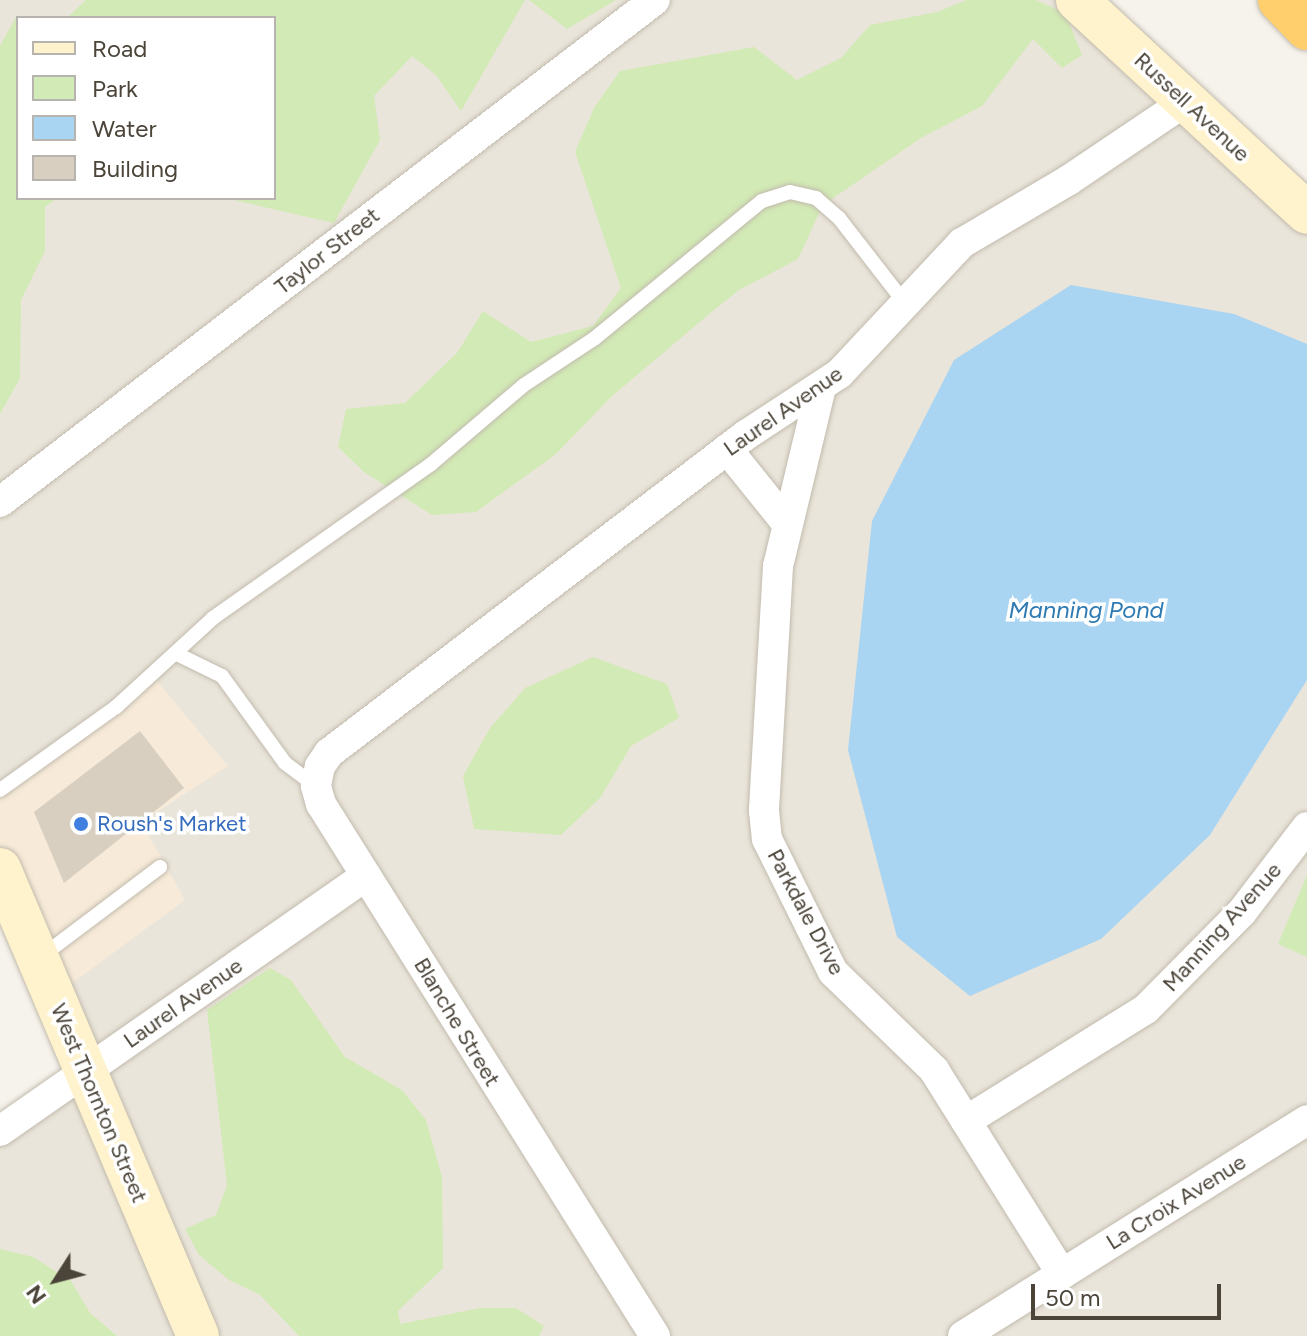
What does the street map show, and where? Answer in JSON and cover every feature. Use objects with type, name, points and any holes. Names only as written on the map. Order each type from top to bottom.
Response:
[{"type":"highway","points":[[1280,0],[1307,28]]},
{"type":"main road","name":"Russell Avenue","points":[[1077,0],[1307,213]]},
{"type":"main road","name":"West Thornton Street","points":[[0,869],[198,1336]]},
{"type":"street","name":"Taylor Street","points":[[0,502],[655,0]]},
{"type":"street","name":"Laurel Avenue","points":[[316,786],[329,753],[727,449],[821,387],[962,243],[1069,180],[1186,101]]},
{"type":"street","name":"Parkdale Drive","points":[[821,387],[788,525],[774,605],[764,811],[767,839],[833,972],[934,1070],[1062,1274]]},
{"type":"street","points":[[727,449],[788,525]]},
{"type":"street","name":"Blanche Street","points":[[316,786],[321,804],[655,1336]]},
{"type":"street","name":"Manning Avenue","points":[[966,1121],[1146,1009],[1242,912],[1307,827]]},
{"type":"street","name":"Laurel Avenue","points":[[0,1131],[366,876]]},
{"type":"street","name":"La Croix Avenue","points":[[963,1336],[1307,1120]]},
{"type":"lane","points":[[0,790],[116,707],[213,618],[430,465],[524,385],[595,338],[762,201],[790,192],[816,198],[839,218],[905,303]]},
{"type":"lane","points":[[177,654],[222,676],[285,763],[316,786]]},
{"type":"lane","points":[[38,959],[160,867]]},
{"type":"shaded area","points":[[0,0],[1077,0],[1307,213],[1307,1336],[0,1336],[0,1131],[85,1072],[54,996],[141,822],[227,766],[153,677],[0,790]]},
{"type":"shaded area","points":[[156,680],[228,766],[141,822],[185,900],[63,990],[0,852],[0,795]]},
{"type":"green space","points":[[86,0],[525,0],[461,111],[436,75],[412,56],[374,96],[380,140],[334,223],[234,200],[276,200],[276,16],[69,16]]},
{"type":"green space","points":[[529,0],[616,0],[567,29]]},
{"type":"green space","points":[[967,0],[1036,0],[1065,13],[1082,55],[1062,68],[1033,39],[982,106],[921,138],[823,205],[798,259],[739,290],[611,397],[556,454],[476,512],[432,515],[364,472],[338,447],[346,409],[405,403],[457,353],[483,311],[531,342],[593,326],[621,288],[575,152],[594,108],[620,71],[754,47],[797,80],[841,58],[870,25],[937,12]]},
{"type":"green space","points":[[16,17],[16,200],[54,200],[45,207],[45,251],[21,300],[20,378],[0,414],[0,46]]},
{"type":"green space","points":[[593,657],[667,684],[679,718],[631,746],[600,798],[561,835],[474,829],[463,776],[490,728],[525,688]]},
{"type":"green space","points":[[1307,875],[1307,957],[1278,944]]},
{"type":"green space","points":[[270,968],[291,980],[345,1057],[402,1090],[426,1120],[442,1177],[443,1268],[398,1311],[400,1324],[480,1308],[516,1308],[544,1326],[539,1336],[299,1336],[260,1295],[229,1280],[199,1255],[185,1229],[216,1215],[227,1185],[207,1010]]},
{"type":"green space","points":[[0,1249],[33,1257],[71,1281],[90,1313],[117,1336],[0,1336]]},
{"type":"water","name":"Manning Pond","points":[[1071,285],[1234,314],[1307,344],[1307,680],[1210,835],[1101,939],[970,996],[897,937],[848,750],[872,521],[954,360]]},
{"type":"building","points":[[140,731],[184,788],[64,883],[34,812]]},
{"type":"place","name":"Roush's Market","points":[[81,824]]}]
